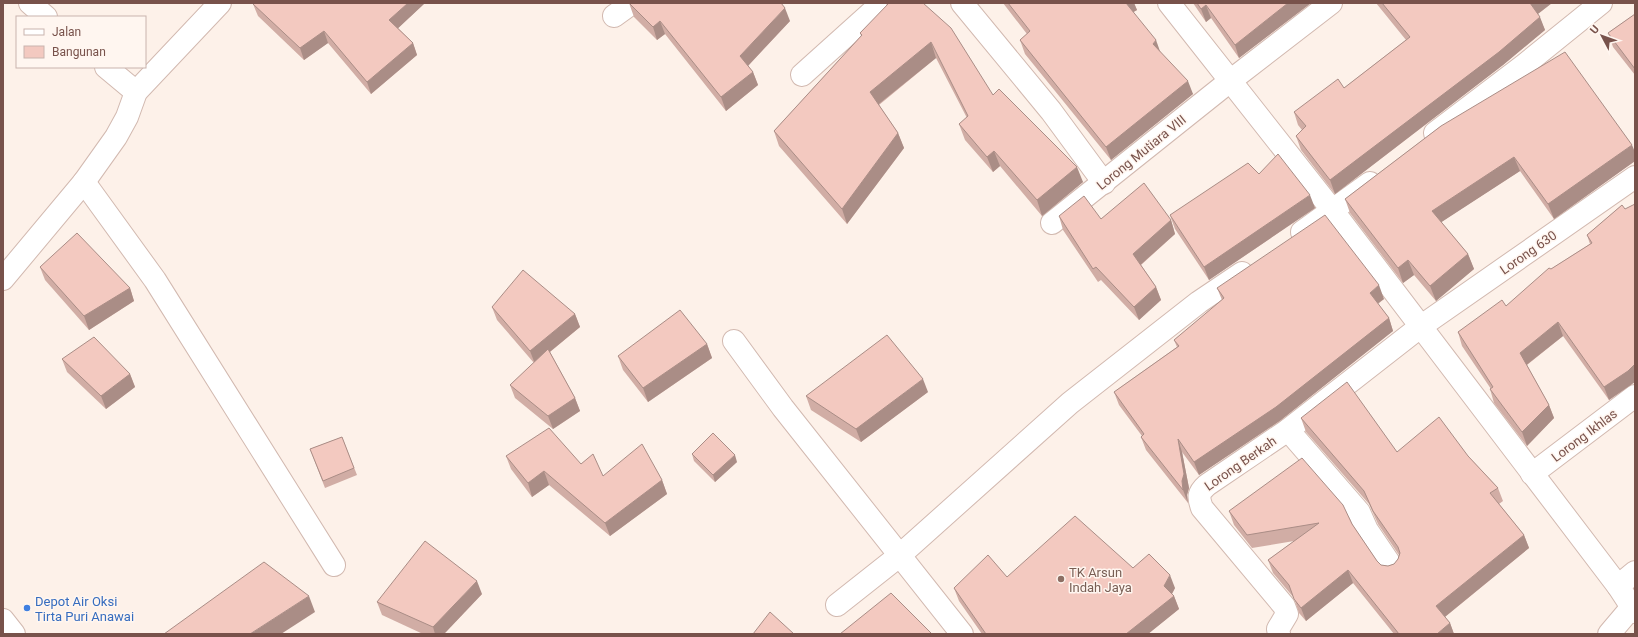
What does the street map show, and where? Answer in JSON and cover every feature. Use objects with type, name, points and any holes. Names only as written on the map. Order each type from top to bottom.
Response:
[{"type":"street","points":[[30,3],[45,16]]},
{"type":"street","points":[[3,279],[84,182],[116,137],[127,117],[136,92],[220,3]]},
{"type":"street","points":[[614,16],[632,3]]},
{"type":"street","points":[[802,75],[882,3]]},
{"type":"street","points":[[962,3],[1051,111],[1104,183]]},
{"type":"street","points":[[1169,3],[1333,211],[1618,586],[1633,610],[1609,634]]},
{"type":"street","name":"Lorong Mutiara VIII","points":[[1052,223],[1104,183],[1230,80],[1331,3]]},
{"type":"street","points":[[1422,143],[1523,66],[1601,3]]},
{"type":"street","points":[[107,68],[136,92]]},
{"type":"street","points":[[1289,242],[1384,172]]},
{"type":"street","name":"Lorong 630","points":[[1420,327],[1635,177]]},
{"type":"street","points":[[84,182],[155,280],[334,564]]},
{"type":"street","points":[[837,605],[899,556],[1070,403],[1199,302],[1257,263]]},
{"type":"street","name":"Lorong Berkah","points":[[1279,634],[1278,628],[1287,614],[1284,606],[1202,508],[1198,498],[1199,492],[1288,430],[1420,327]]},
{"type":"street","points":[[734,341],[783,408],[962,634]]},
{"type":"street","name":"Lorong Ikhlas","points":[[1532,474],[1635,396]]},
{"type":"street","points":[[1288,430],[1359,512],[1367,530],[1392,568]]},
{"type":"street","points":[[1618,586],[1635,572]]},
{"type":"street","points":[[3,620],[14,634]]},
{"type":"building","points":[[408,3],[389,20],[413,43],[367,82],[324,31],[300,48],[253,4]]},
{"type":"building","points":[[629,3],[781,3],[785,8],[740,56],[753,72],[721,97],[660,21],[653,27]]},
{"type":"building","points":[[887,3],[923,3],[951,28],[993,95],[999,89],[1077,167],[1037,200],[994,151],[987,157],[959,124],[968,116],[931,42],[870,92],[898,133],[842,209],[774,131],[862,35],[860,33],[888,4]]},
{"type":"building","points":[[1008,3],[1126,3],[1156,40],[1153,44],[1188,81],[1106,147],[1020,40],[1030,31]]},
{"type":"building","points":[[1197,3],[1288,3],[1235,45],[1206,5],[1201,9]]},
{"type":"building","points":[[1382,3],[1530,3],[1540,17],[1499,52],[1330,180],[1296,136],[1306,126],[1294,112],[1338,79],[1344,88],[1410,37]]},
{"type":"building","points":[[1635,14],[1635,69],[1608,33]]},
{"type":"building","points":[[1565,52],[1632,145],[1548,204],[1514,157],[1432,211],[1468,254],[1430,286],[1408,260],[1398,268],[1345,199],[1441,126]]},
{"type":"building","points":[[1278,154],[1310,195],[1204,267],[1170,215],[1248,163],[1259,174]]},
{"type":"building","points":[[1144,183],[1171,220],[1133,254],[1156,287],[1134,307],[1096,267],[1093,269],[1059,216],[1084,196],[1101,219]]},
{"type":"building","points":[[1635,204],[1635,364],[1628,371],[1604,387],[1558,322],[1520,353],[1549,405],[1522,432],[1490,389],[1493,387],[1458,332],[1502,300],[1506,306],[1549,268],[1551,269],[1592,243],[1587,235],[1622,205],[1625,209]]},
{"type":"building","points":[[1325,215],[1379,285],[1370,293],[1389,318],[1276,407],[1194,462],[1178,439],[1184,474],[1182,481],[1183,490],[1141,437],[1144,434],[1114,392],[1179,346],[1174,340],[1224,298],[1217,288]]},
{"type":"building","points":[[77,233],[130,288],[84,316],[40,267]]},
{"type":"building","points":[[523,270],[575,314],[530,351],[492,307]]},
{"type":"building","points":[[680,310],[707,344],[643,388],[618,356]]},
{"type":"building","points":[[887,335],[923,379],[856,429],[806,396]]},
{"type":"building","points":[[94,337],[130,374],[101,396],[62,359]]},
{"type":"building","points":[[548,349],[575,398],[548,416],[510,385]]},
{"type":"building","points":[[1347,382],[1397,452],[1439,417],[1468,456],[1498,488],[1490,493],[1524,535],[1436,606],[1450,623],[1437,634],[1399,634],[1348,570],[1301,608],[1294,599],[1289,585],[1268,560],[1319,523],[1247,535],[1229,511],[1302,458],[1343,505],[1352,524],[1377,561],[1381,565],[1388,566],[1394,564],[1400,553],[1398,547],[1373,511],[1364,491],[1301,418]]},
{"type":"building","points":[[549,428],[581,464],[593,454],[603,476],[642,444],[662,480],[605,523],[544,471],[528,483],[506,456]]},
{"type":"building","points":[[713,433],[735,455],[713,475],[692,454]]},
{"type":"building","points":[[342,437],[354,468],[323,481],[310,449]]},
{"type":"building","points":[[1075,516],[1133,568],[1149,554],[1170,575],[1164,586],[1174,596],[1126,634],[986,634],[954,588],[988,555],[1007,577]]},
{"type":"building","points":[[425,541],[477,581],[433,627],[377,602]]},
{"type":"building","points":[[264,562],[309,596],[250,634],[164,634]]},
{"type":"building","points":[[891,593],[932,634],[840,634]]},
{"type":"building","points":[[770,612],[794,634],[753,634]]},
{"type":"place","name":"TK Arsun Indah Jaya","points":[[1061,579]]},
{"type":"place","name":"Depot Air Oksi Tirta Puri Anawai","points":[[27,608]]}]
